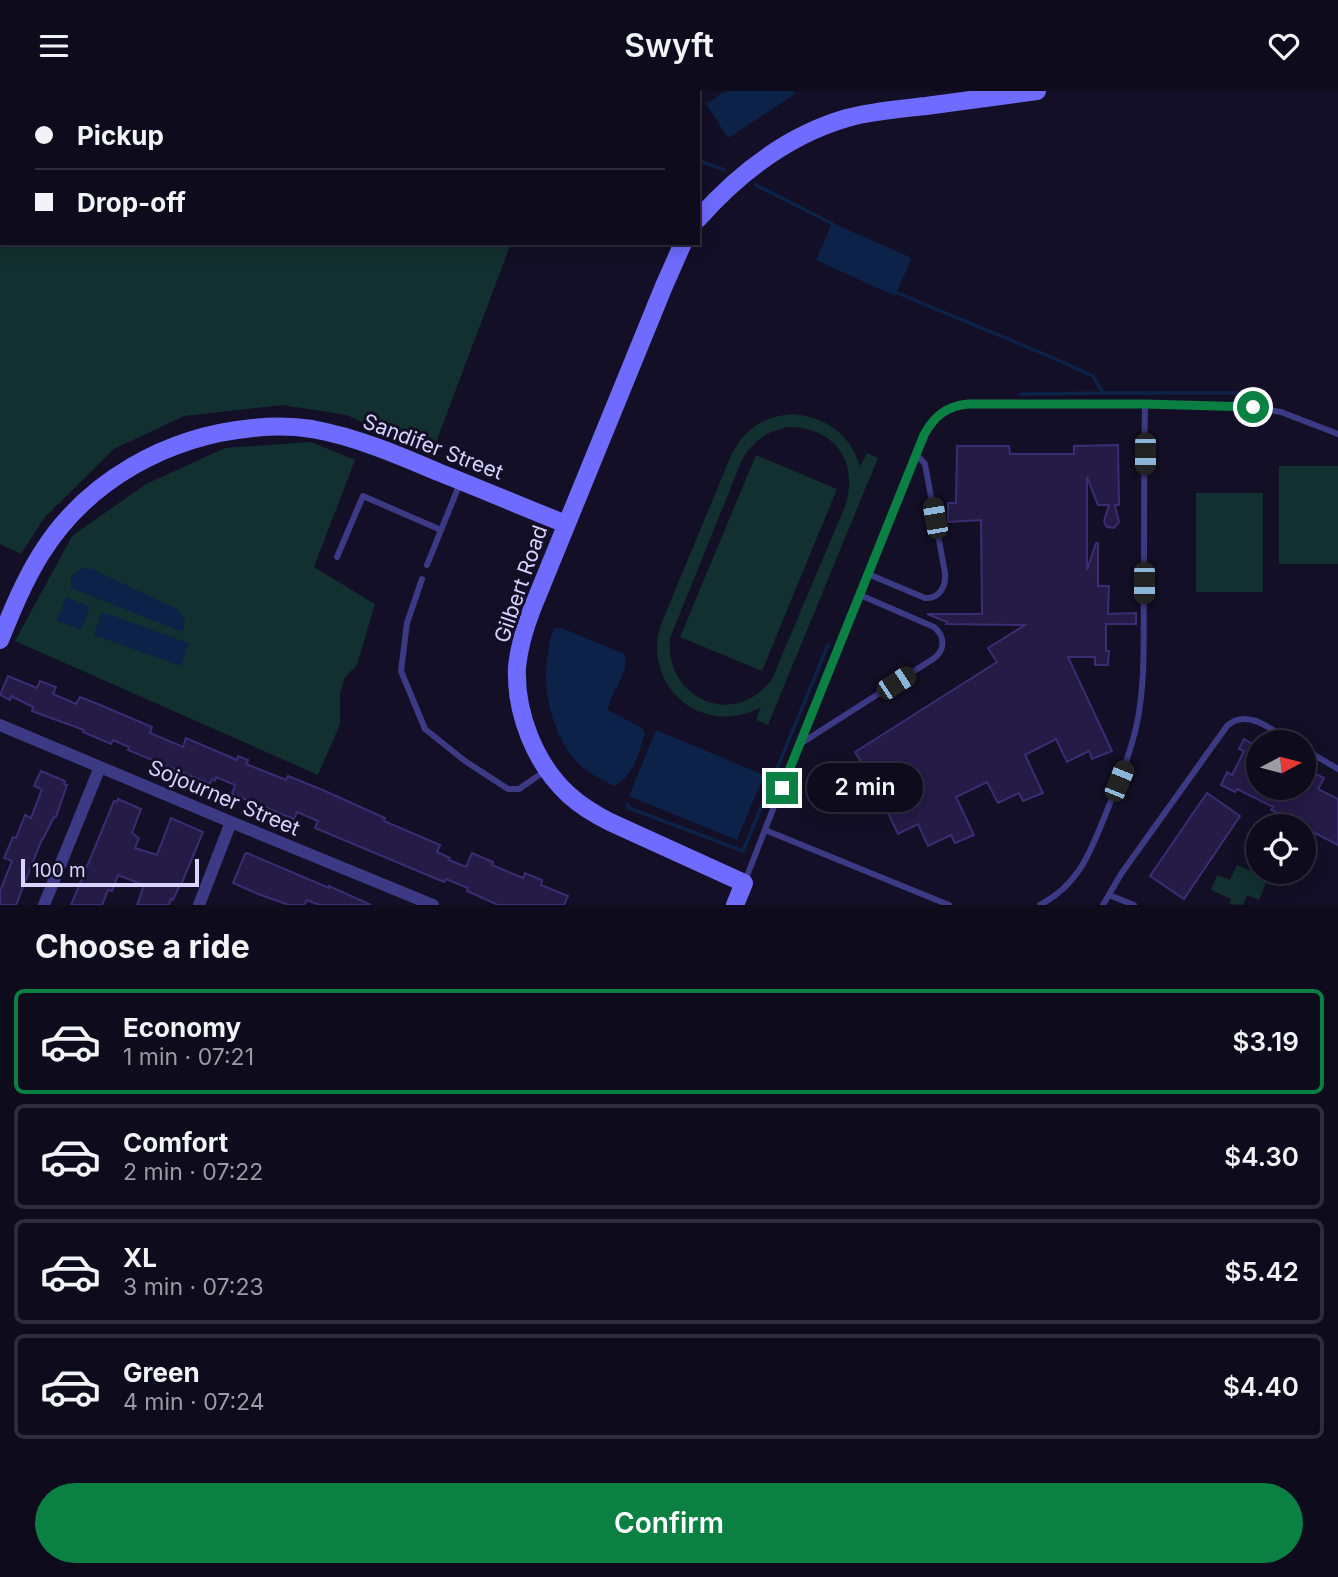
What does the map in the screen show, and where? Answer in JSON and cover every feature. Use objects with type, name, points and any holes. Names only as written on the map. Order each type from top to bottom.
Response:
[{"type":"street","points":[[700,217],[725,190],[771,154],[801,136],[846,119],[877,112],[1037,91]]},
{"type":"street","name":"Gilbert Road","points":[[682,245],[525,628],[517,666],[521,708],[532,741],[547,770],[570,796],[596,815],[744,883]]},
{"type":"street","name":"Sandifer Street","points":[[0,640],[42,552],[88,498],[151,455],[180,443],[233,430],[268,427],[309,429],[368,443],[566,524]]},
{"type":"street","name":"Sojourner Street","points":[[0,725],[433,905]]},
{"type":"street","points":[[44,905],[100,767]]},
{"type":"street","points":[[199,905],[231,822]]},
{"type":"street","points":[[736,905],[744,883]]},
{"type":"lane","points":[[744,883],[916,454],[931,422],[941,413],[956,405],[968,404],[1234,406],[1264,408],[1289,414],[1338,434]]},
{"type":"lane","points":[[1040,905],[1067,886],[1086,860],[1126,764],[1133,739],[1140,705],[1143,637],[1145,404]]},
{"type":"lane","points":[[868,575],[930,598],[939,594],[945,584],[925,464],[916,454]]},
{"type":"lane","points":[[428,565],[460,481]]},
{"type":"lane","points":[[337,557],[363,496],[441,530]]},
{"type":"lane","points":[[422,579],[407,622],[401,671],[425,729],[465,761],[508,789],[519,789],[547,770]]},
{"type":"lane","points":[[798,745],[933,659],[942,648],[942,636],[934,627],[860,595]]},
{"type":"lane","points":[[1103,905],[1129,863],[1227,726],[1233,720],[1247,719],[1271,730]]},
{"type":"lane","points":[[1316,756],[1338,769]]},
{"type":"lane","points":[[765,830],[949,905]]},
{"type":"lane","points":[[1109,895],[1134,905]]},
{"type":"green space","points":[[0,245],[510,245],[431,456],[347,415],[282,405],[184,416],[114,449],[44,518],[21,554],[0,544]]},
{"type":"green space","points":[[805,416],[826,423],[843,436],[860,466],[867,453],[878,458],[768,725],[756,720],[761,707],[740,715],[719,716],[700,712],[683,702],[670,688],[661,670],[657,650],[660,627],[732,453],[750,430],[773,417]],"holes":[[[788,427],[818,433],[839,449],[848,473],[846,504],[772,679],[757,694],[740,703],[722,705],[705,701],[690,691],[678,677],[671,659],[670,638],[746,453],[761,438],[774,431]]]},
{"type":"green space","points":[[311,442],[355,460],[314,567],[375,604],[357,665],[345,677],[340,694],[340,724],[318,775],[15,641],[72,536],[146,484],[225,448]]},
{"type":"green space","points":[[756,455],[837,489],[762,671],[680,637]]},
{"type":"green space","points":[[1279,466],[1338,466],[1338,564],[1279,564]]},
{"type":"green space","points":[[1196,493],[1263,493],[1263,592],[1196,592]]},
{"type":"green space","points":[[1237,865],[1246,869],[1246,884],[1266,884],[1259,900],[1247,895],[1243,905],[1229,904],[1231,899],[1211,890],[1217,875],[1230,880]]},
{"type":"water","points":[[725,91],[793,91],[795,94],[728,138],[706,104]]},
{"type":"water","points":[[832,223],[912,258],[895,296],[816,260]]},
{"type":"water","points":[[82,568],[92,569],[177,609],[185,620],[183,632],[71,588],[71,576]]},
{"type":"water","points":[[66,597],[90,607],[81,630],[57,621]]},
{"type":"water","points":[[102,612],[189,643],[181,666],[94,635]]},
{"type":"water","points":[[555,628],[562,628],[624,654],[625,669],[608,710],[642,728],[645,733],[630,771],[614,786],[581,766],[557,731],[549,702],[546,673]]},
{"type":"water","points":[[656,730],[764,775],[737,840],[629,796]]},
{"type":"building","points":[[1118,445],[1119,505],[1115,505],[1119,522],[1114,528],[1107,527],[1104,521],[1109,505],[1098,505],[1087,477],[1087,570],[1098,543],[1098,586],[1109,586],[1108,614],[1136,613],[1136,624],[1106,624],[1108,665],[1095,665],[1095,657],[1068,657],[1112,751],[1092,759],[1089,751],[1067,762],[1056,739],[1025,755],[1043,793],[1023,801],[1019,793],[998,803],[987,782],[956,797],[974,835],[955,843],[951,835],[928,846],[918,824],[898,834],[872,779],[855,752],[997,662],[988,648],[1025,625],[946,624],[947,622],[927,614],[982,614],[981,520],[948,522],[948,503],[956,503],[957,446],[1009,446],[1010,454],[1074,454],[1074,446]]},
{"type":"building","points":[[8,676],[37,688],[40,681],[56,687],[53,694],[76,704],[80,697],[98,704],[152,727],[150,733],[183,747],[186,738],[237,760],[238,756],[248,760],[246,764],[286,780],[288,776],[325,791],[440,845],[437,852],[466,867],[472,853],[523,878],[525,873],[542,880],[541,885],[568,896],[564,905],[498,905],[467,891],[468,888],[446,879],[444,882],[315,828],[318,821],[297,812],[294,819],[232,794],[235,785],[216,777],[210,784],[128,750],[129,747],[113,740],[111,744],[83,732],[84,730],[32,711],[33,707],[11,696],[10,700],[0,695]]},
{"type":"building","points":[[1244,739],[1246,740],[1246,794],[1237,789],[1235,792],[1221,785],[1227,772],[1232,775],[1244,751],[1239,749]]},
{"type":"building","points":[[41,771],[65,781],[64,784],[67,785],[56,817],[42,839],[16,905],[0,905],[0,891],[12,861],[4,858],[25,815],[31,818],[42,789],[34,786]]},
{"type":"building","points":[[1316,774],[1324,778],[1318,789],[1338,799],[1338,845],[1316,834],[1316,814],[1279,814],[1271,810],[1273,807],[1259,800],[1316,800]]},
{"type":"building","points":[[1207,793],[1240,816],[1184,899],[1150,876]]},
{"type":"building","points":[[118,799],[141,809],[132,833],[139,838],[135,848],[157,855],[171,818],[203,832],[181,885],[169,905],[137,905],[144,885],[118,875],[112,891],[108,890],[102,905],[71,905],[114,801],[117,802]]},
{"type":"building","points":[[247,853],[371,905],[319,905],[307,900],[304,905],[289,905],[258,894],[233,883]]},
{"type":"waterway","points":[[700,161],[724,170]]},
{"type":"waterway","points":[[756,185],[833,224]]},
{"type":"waterway","points":[[895,292],[1093,376],[1103,393],[1243,393]]},
{"type":"waterway","points":[[1021,394],[1103,393]]},
{"type":"waterway","points":[[627,804],[629,808],[743,851],[828,645]]},
{"type":"route","points":[[782,788],[924,435],[931,422],[941,413],[956,405],[968,404],[1253,407]]}]
